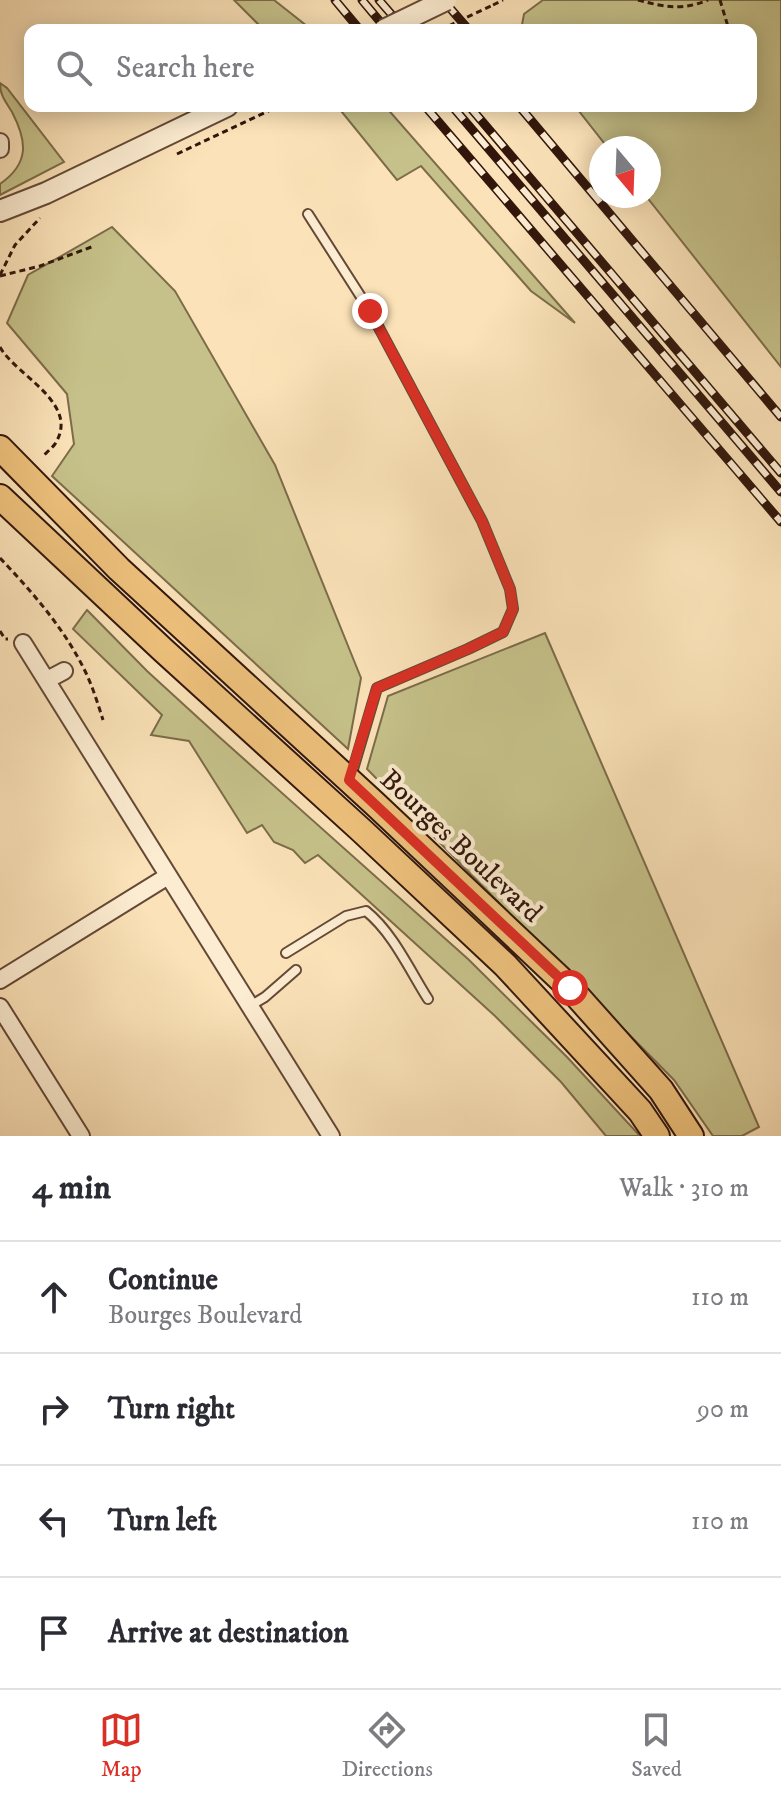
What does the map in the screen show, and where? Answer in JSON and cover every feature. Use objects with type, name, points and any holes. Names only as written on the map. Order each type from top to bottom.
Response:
[{"type":"main road","name":"Bourges Boulevard","points":[[0,448],[119,569],[570,988],[661,1090],[691,1136]]},
{"type":"main road","name":"Bourges Boulevard","points":[[0,497],[505,965],[640,1111],[657,1136]]},
{"type":"street","points":[[396,24],[446,0]]},
{"type":"street","points":[[0,225],[46,203],[76,179],[215,112]]},
{"type":"street","points":[[0,142],[0,149]]},
{"type":"street","points":[[0,211],[46,203]]},
{"type":"street","points":[[23,643],[331,1136]]},
{"type":"street","points":[[47,680],[64,671]]},
{"type":"street","points":[[0,980],[168,876]]},
{"type":"street","points":[[0,1007],[81,1136]]},
{"type":"lane","points":[[308,214],[370,311],[482,521],[510,589],[513,609],[503,632],[377,688],[349,780]]},
{"type":"lane","points":[[286,953],[346,916],[366,911],[388,934],[428,999]]},
{"type":"lane","points":[[250,1006],[296,970]]},
{"type":"path","points":[[453,24],[503,0]]},
{"type":"path","points":[[638,0],[682,8],[708,0]]},
{"type":"path","points":[[720,0],[727,24]]},
{"type":"path","points":[[171,157],[266,112]]},
{"type":"path","points":[[0,275],[15,245],[46,203]]},
{"type":"path","points":[[0,275],[40,266],[94,246]]},
{"type":"path","points":[[0,347],[5,356],[57,407],[62,424],[55,444],[42,457]]},
{"type":"path","points":[[0,558],[45,608],[74,649],[87,674],[103,720]]},
{"type":"shaded area","points":[[234,0],[274,0],[304,24],[258,24]]},
{"type":"shaded area","points":[[543,0],[781,0],[781,367],[655,208],[661,208],[661,136],[599,136],[580,112],[757,112],[757,24],[522,24],[524,14]]},
{"type":"shaded area","points":[[0,83],[64,162],[0,195],[0,184],[17,168],[23,151],[21,133],[2,95]]},
{"type":"shaded area","points":[[342,112],[390,112],[575,323],[531,291],[421,166],[397,180]]},
{"type":"shaded area","points":[[112,227],[175,291],[275,465],[361,678],[348,749],[52,476],[74,444],[67,394],[7,323],[28,275]]},
{"type":"shaded area","points":[[87,610],[147,671],[468,959],[567,1057],[640,1136],[606,1136],[561,1082],[495,1016],[318,855],[305,863],[293,850],[274,842],[262,825],[247,833],[189,741],[151,735],[162,715],[73,629]]},
{"type":"shaded area","points":[[545,633],[759,1127],[742,1136],[713,1136],[674,1080],[367,769],[388,696]]},
{"type":"railway","points":[[335,0],[355,24]]},
{"type":"railway","points":[[362,0],[382,24]]},
{"type":"railway","points":[[379,0],[400,24]]},
{"type":"railway","points":[[443,0],[464,24]]},
{"type":"railway","points":[[430,112],[781,522]]},
{"type":"railway","points":[[457,112],[781,492]]},
{"type":"railway","points":[[474,112],[781,473]]},
{"type":"railway","points":[[524,112],[781,417]]},
{"type":"route","points":[[370,311],[482,521],[510,589],[513,609],[503,632],[377,688],[349,780],[570,988]]}]
